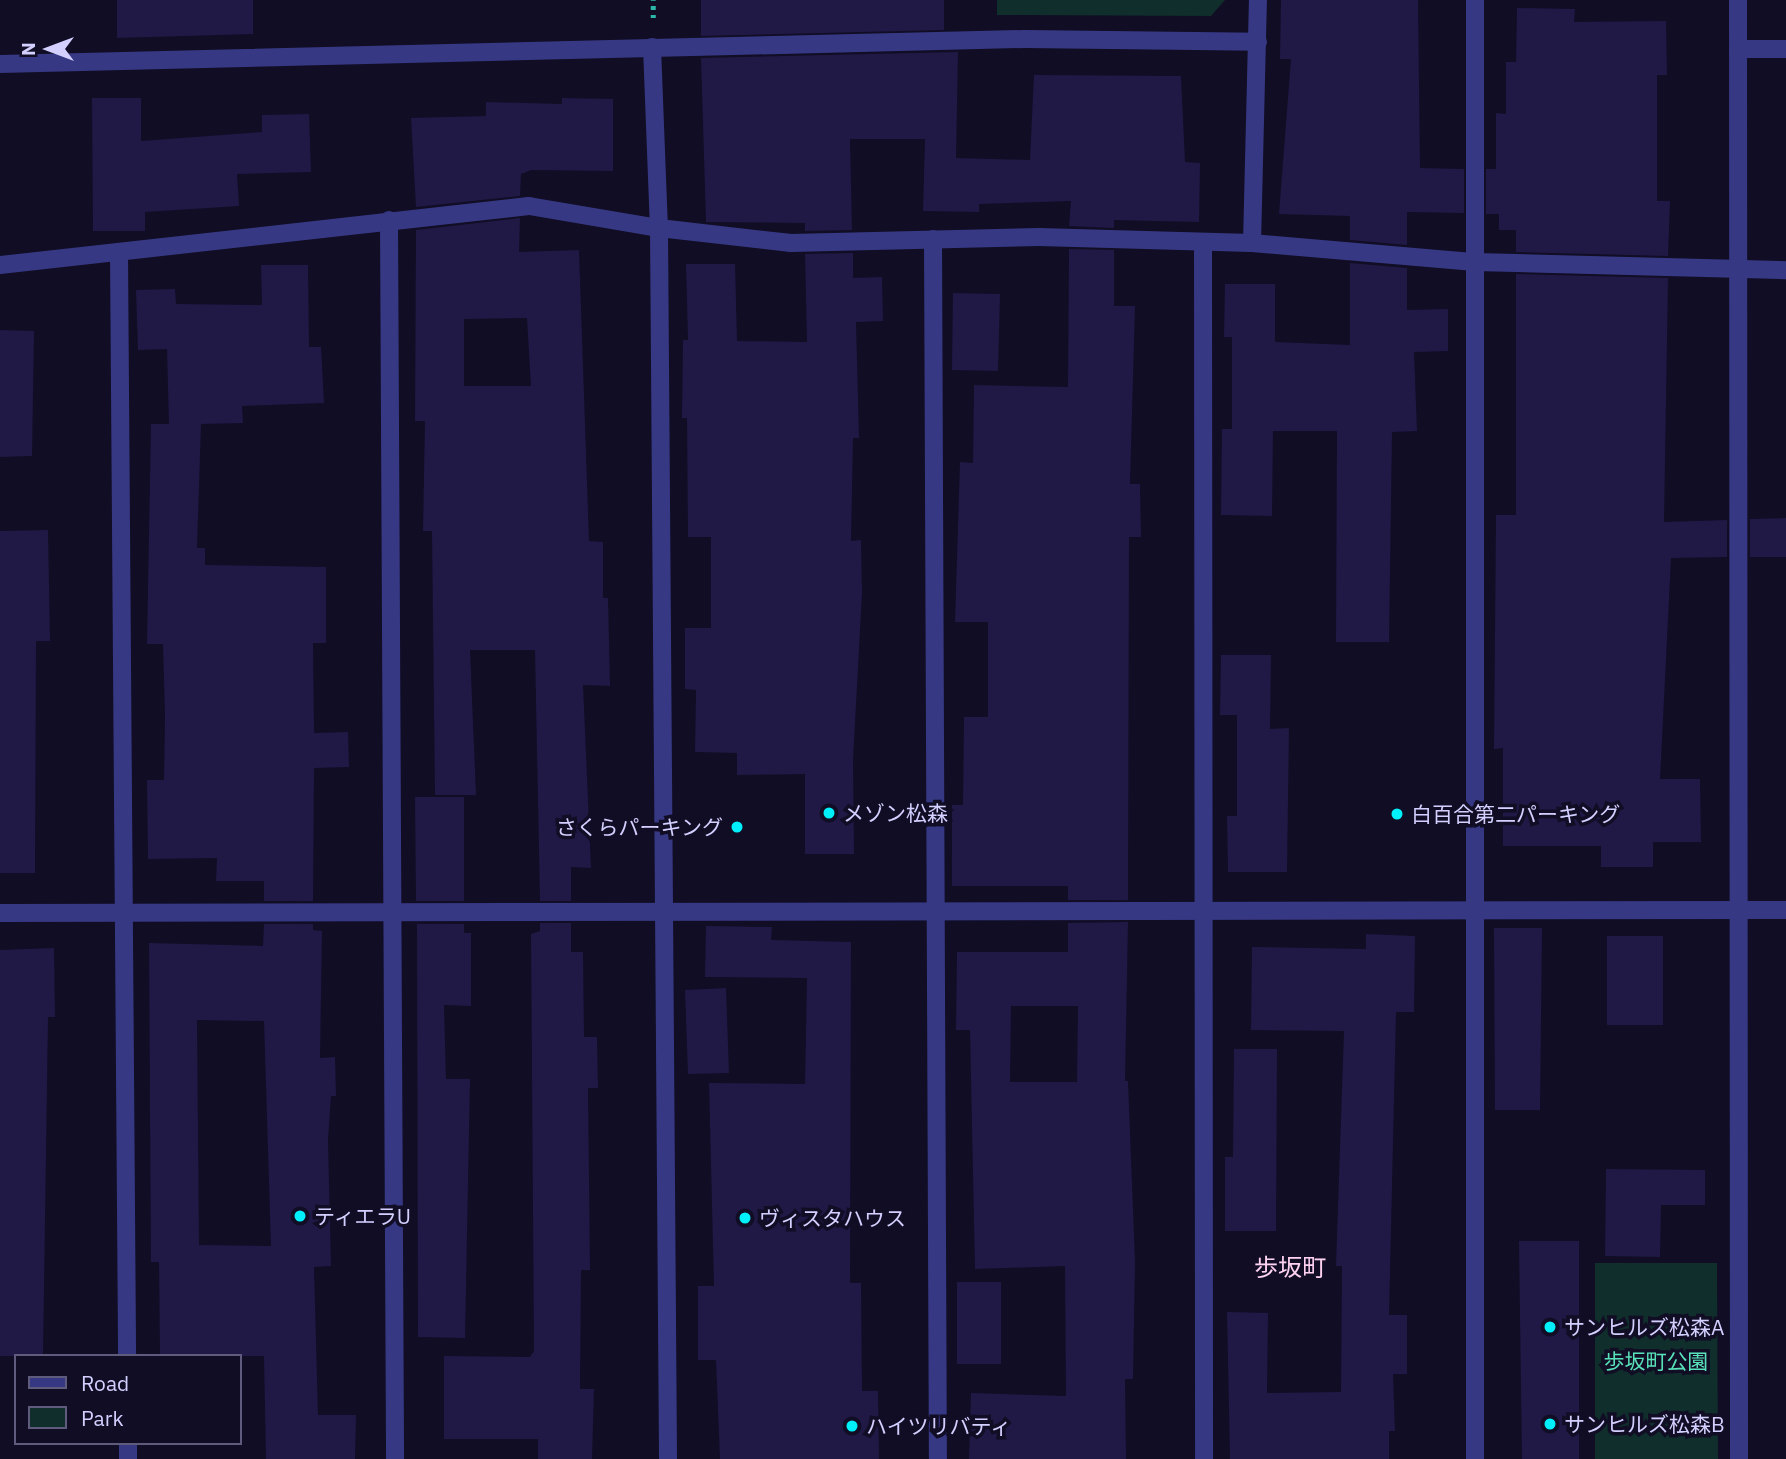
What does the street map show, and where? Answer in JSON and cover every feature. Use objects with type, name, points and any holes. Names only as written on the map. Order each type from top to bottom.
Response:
[{"type":"street","points":[[1252,243],[1258,0]]},
{"type":"street","points":[[1475,0],[1475,1459]]},
{"type":"street","points":[[1738,0],[1740,1459]]},
{"type":"street","points":[[0,64],[1024,39],[1258,42]]},
{"type":"street","points":[[652,47],[659,228],[668,1459]]},
{"type":"street","points":[[1738,49],[1786,49]]},
{"type":"street","points":[[0,265],[119,254],[389,220],[528,206],[659,228],[791,243],[933,239],[1252,243],[1475,262],[1786,270]]},
{"type":"street","points":[[389,220],[395,1459]]},
{"type":"street","points":[[933,239],[938,1459]]},
{"type":"street","points":[[1203,242],[1204,1459]]},
{"type":"street","points":[[119,254],[127,1354]]},
{"type":"street","points":[[0,913],[1786,911]]},
{"type":"green space","points":[[997,0],[1225,0],[1211,16],[997,15]]},
{"type":"green space","name":"歩坂町公園","points":[[1595,1263],[1717,1263],[1718,1459],[1595,1459]]},
{"type":"building","points":[[117,0],[253,0],[253,34],[117,38]]},
{"type":"building","points":[[701,0],[944,0],[944,30],[701,36]]},
{"type":"building","points":[[1281,0],[1418,0],[1420,168],[1464,169],[1464,213],[1407,212],[1407,245],[1350,240],[1350,216],[1279,214],[1291,59],[1280,59]]},
{"type":"building","points":[[1517,8],[1575,9],[1574,22],[1666,21],[1667,75],[1657,75],[1657,201],[1670,201],[1668,256],[1516,252],[1516,230],[1499,230],[1499,214],[1486,214],[1486,169],[1496,169],[1496,113],[1506,114],[1506,62],[1516,62]]},
{"type":"building","points":[[958,52],[956,158],[1030,160],[1034,75],[1181,76],[1185,162],[1200,163],[1199,222],[1114,220],[1114,228],[1069,226],[1071,201],[979,204],[979,212],[923,211],[925,139],[850,139],[852,230],[805,231],[805,223],[706,222],[701,58]]},
{"type":"building","points":[[92,98],[141,98],[141,141],[262,132],[262,115],[309,114],[311,172],[237,174],[239,206],[145,212],[145,231],[93,231]]},
{"type":"building","points":[[562,98],[613,99],[613,171],[531,170],[521,174],[520,196],[416,207],[411,118],[486,116],[486,102],[562,104]]},
{"type":"building","points":[[520,218],[519,252],[579,250],[589,541],[603,542],[603,598],[608,598],[610,686],[583,685],[591,868],[571,867],[571,901],[540,901],[535,650],[470,650],[476,795],[435,795],[432,531],[423,531],[425,421],[415,421],[416,230]],"holes":[[[527,318],[531,386],[464,386],[464,319]]]},
{"type":"building","points":[[1069,249],[1114,250],[1114,306],[1135,306],[1130,484],[1140,484],[1141,537],[1129,537],[1128,900],[1068,900],[1068,886],[952,886],[952,805],[963,805],[964,717],[988,717],[988,622],[955,622],[960,462],[973,463],[974,385],[1068,387]]},
{"type":"building","points":[[853,253],[853,278],[882,277],[883,321],[856,322],[859,438],[853,438],[851,541],[861,540],[862,593],[853,760],[854,854],[805,854],[805,774],[737,775],[737,753],[695,752],[696,690],[685,689],[685,628],[711,628],[711,537],[688,537],[687,418],[682,418],[683,340],[688,340],[686,264],[735,264],[737,341],[807,342],[805,254]]},
{"type":"building","points":[[1350,263],[1407,268],[1407,310],[1448,309],[1448,351],[1414,352],[1417,431],[1392,432],[1389,642],[1336,642],[1337,431],[1273,431],[1272,516],[1221,515],[1222,429],[1232,429],[1232,337],[1224,337],[1225,284],[1275,284],[1275,342],[1350,345]]},
{"type":"building","points":[[261,265],[308,265],[309,347],[321,347],[324,403],[242,406],[243,423],[201,424],[197,548],[205,548],[205,565],[326,567],[326,643],[313,643],[314,733],[348,732],[349,767],[314,768],[313,901],[264,901],[264,881],[216,881],[217,858],[148,859],[147,780],[164,780],[165,716],[163,644],[147,644],[151,424],[169,424],[167,349],[138,350],[136,290],[175,289],[176,304],[262,305]]},
{"type":"building","points":[[1516,274],[1668,278],[1664,522],[1727,520],[1727,557],[1671,558],[1660,779],[1700,779],[1701,842],[1653,842],[1653,867],[1601,867],[1601,846],[1503,846],[1503,748],[1494,749],[1496,515],[1516,515]]},
{"type":"building","points":[[953,293],[1000,294],[998,371],[952,370]]},
{"type":"building","points":[[0,330],[34,331],[32,456],[0,457]]},
{"type":"building","points":[[1786,518],[1786,557],[1750,557],[1750,519]]},
{"type":"building","points":[[48,530],[50,641],[36,641],[35,873],[0,873],[0,531]]},
{"type":"building","points":[[1221,655],[1271,655],[1270,729],[1289,728],[1287,872],[1228,872],[1227,816],[1237,816],[1237,715],[1220,715]]},
{"type":"building","points":[[415,797],[464,797],[464,901],[416,901]]},
{"type":"building","points":[[1128,922],[1125,1081],[1128,1081],[1135,1261],[1133,1379],[1125,1379],[1126,1459],[969,1459],[971,1393],[1066,1396],[1065,1266],[975,1269],[970,1030],[956,1030],[957,952],[1068,952],[1068,923]],"holes":[[[1011,1006],[1078,1006],[1077,1082],[1010,1082]]]},
{"type":"building","points":[[540,923],[571,923],[571,952],[583,952],[584,1037],[597,1037],[598,1088],[588,1088],[590,1270],[581,1270],[580,1389],[594,1389],[592,1459],[538,1459],[538,1439],[444,1439],[444,1356],[530,1357],[534,1351],[531,934],[540,931]]},
{"type":"building","points":[[264,924],[313,924],[313,930],[322,931],[320,1058],[335,1057],[336,1096],[331,1096],[328,1140],[331,1266],[314,1267],[318,1415],[356,1415],[355,1459],[266,1459],[264,1356],[160,1354],[159,1262],[151,1262],[149,943],[263,946]],"holes":[[[197,1020],[264,1021],[271,1246],[199,1245]]]},
{"type":"building","points":[[417,924],[464,924],[464,933],[471,933],[471,1006],[444,1005],[446,1079],[470,1079],[465,1338],[418,1337]]},
{"type":"building","points":[[706,926],[772,927],[771,940],[851,942],[850,1283],[861,1283],[862,1391],[878,1391],[879,1459],[720,1459],[716,1360],[698,1360],[698,1286],[714,1286],[709,1083],[805,1084],[807,978],[705,977]]},
{"type":"building","points":[[1494,928],[1542,928],[1540,1110],[1495,1110]]},
{"type":"building","points":[[1366,934],[1415,936],[1414,1012],[1396,1012],[1389,1315],[1407,1315],[1407,1374],[1393,1374],[1395,1431],[1389,1431],[1389,1459],[1230,1459],[1227,1312],[1268,1313],[1267,1393],[1341,1392],[1342,1266],[1336,1266],[1344,1031],[1251,1030],[1252,947],[1366,949]]},
{"type":"building","points":[[1607,936],[1663,936],[1663,1025],[1607,1025]]},
{"type":"building","points":[[54,948],[55,1017],[48,1017],[43,1354],[0,1356],[0,950]]},
{"type":"building","points":[[726,988],[729,1073],[688,1074],[685,990]]},
{"type":"building","points":[[1234,1049],[1277,1049],[1276,1231],[1225,1231],[1225,1157],[1233,1157]]},
{"type":"building","points":[[1606,1169],[1705,1170],[1705,1205],[1661,1205],[1660,1257],[1605,1256]]},
{"type":"building","points":[[1519,1241],[1579,1241],[1579,1459],[1522,1459]]},
{"type":"building","points":[[957,1282],[1001,1282],[1001,1364],[957,1364]]},
{"type":"place","name":"メゾン松森","points":[[829,813]]},
{"type":"place","name":"白百合第二パーキング","points":[[1397,814]]},
{"type":"place","name":"さくらパーキング","points":[[737,827]]},
{"type":"place","name":"ティエラU","points":[[300,1216]]},
{"type":"place","name":"ヴィスタハウス","points":[[745,1218]]},
{"type":"place","name":"サンヒルズ松森A","points":[[1550,1327]]},
{"type":"place","name":"サンヒルズ松森B","points":[[1550,1424]]},
{"type":"place","name":"ハイツリバティ","points":[[852,1426]]},
{"type":"district","name":"歩坂町","points":[[1290,1268]]}]
